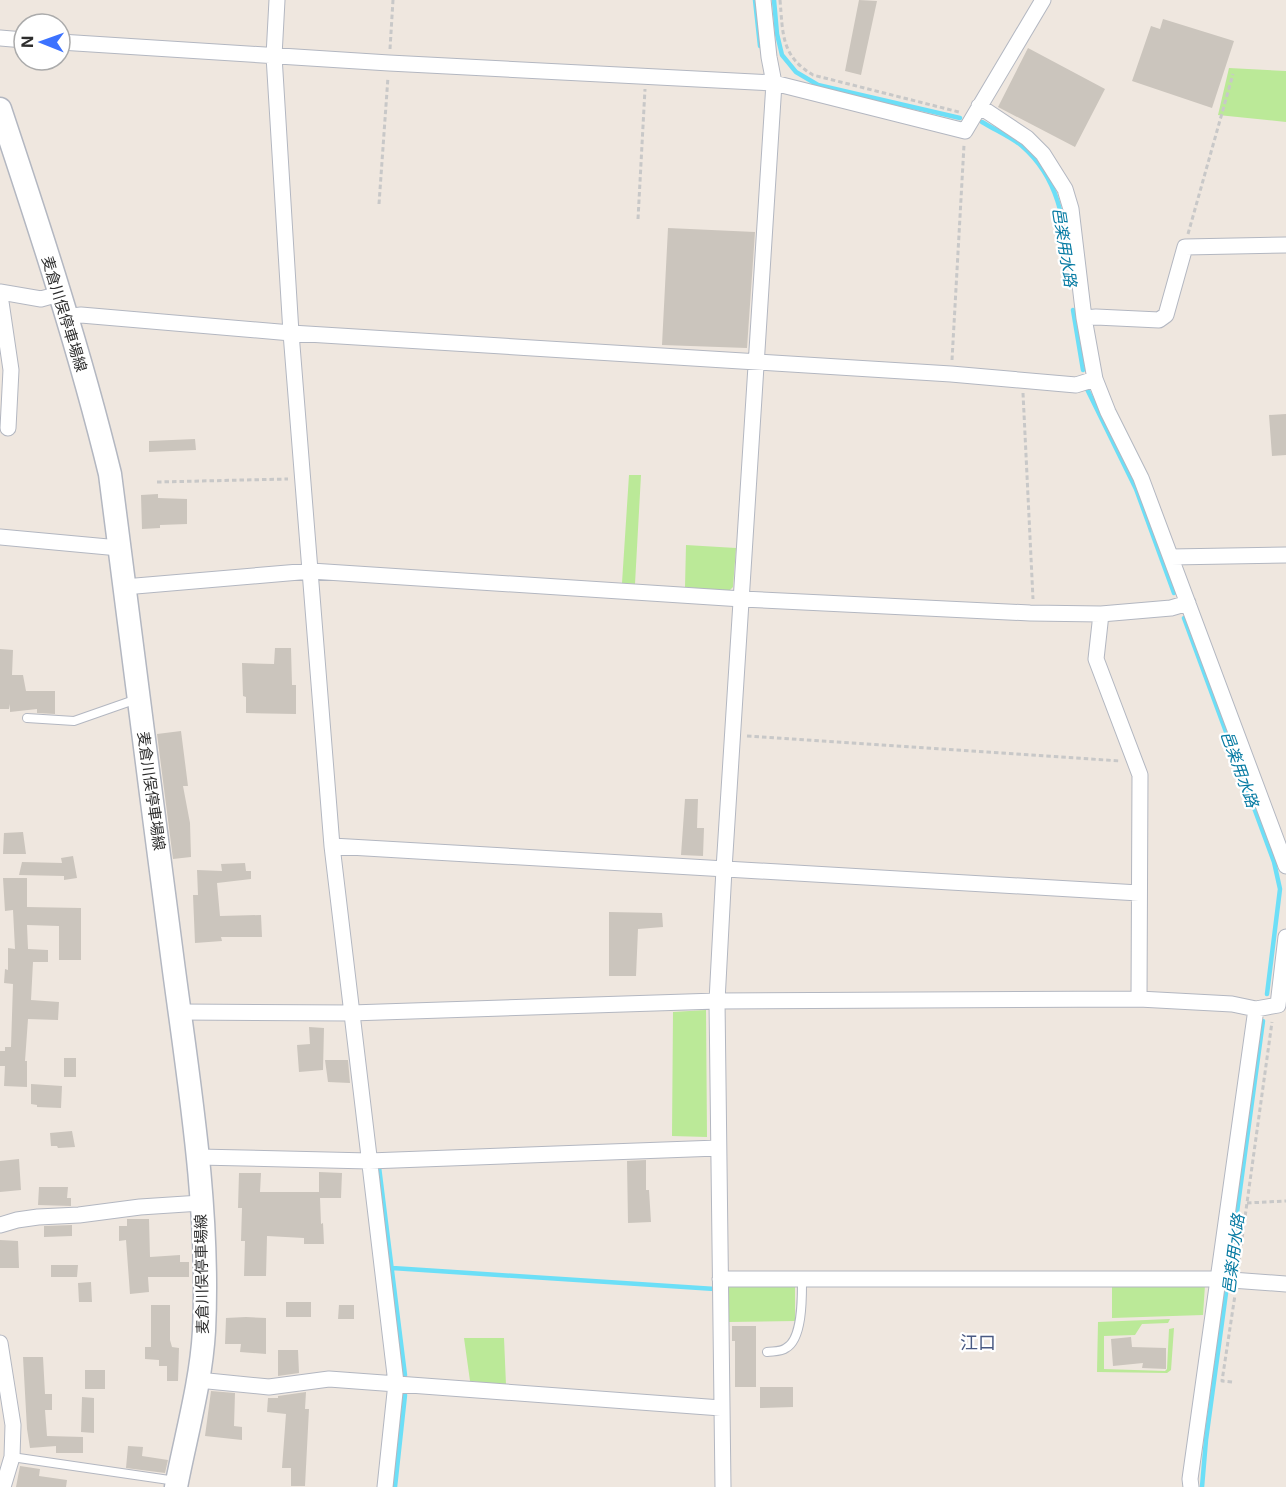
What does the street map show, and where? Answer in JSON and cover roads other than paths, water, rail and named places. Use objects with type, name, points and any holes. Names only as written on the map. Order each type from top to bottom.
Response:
[{"type":"main road","name":"麦倉川俣停車場線","points":[[0,109],[59,294],[99,428],[110,474],[180,1012],[198,1157],[204,1277],[204,1332],[198,1380],[177,1484]]},
{"type":"street","points":[[277,0],[274,56],[291,333],[332,846],[396,1383],[385,1487]]},
{"type":"street","points":[[723,1487],[717,1000],[774,83],[763,0]]},
{"type":"street","points":[[72,43],[388,63],[774,83],[965,130],[1043,0]]},
{"type":"street","points":[[976,111],[1027,138],[1043,154],[1065,189],[1071,209],[1084,318],[1095,379],[1108,412],[1141,478],[1286,866]]},
{"type":"street","points":[[1084,318],[1159,320],[1166,315],[1185,247],[1286,245]]},
{"type":"street","points":[[8,428],[11,369],[0,294],[42,299],[59,294]]},
{"type":"street","points":[[65,317],[81,315],[291,333],[951,374],[1076,384],[1095,379]]},
{"type":"street","points":[[0,537],[119,548]]},
{"type":"street","points":[[1171,557],[1286,555]]},
{"type":"street","points":[[124,587],[311,571],[742,599],[1034,613],[1101,614],[1171,608],[1188,603]]},
{"type":"street","points":[[1101,614],[1095,658],[1140,775],[1138,999]]},
{"type":"street","points":[[332,846],[1139,894]]},
{"type":"street","points":[[180,1012],[351,1012],[717,1000],[1138,999],[1232,1004],[1256,1008],[1278,1005],[1281,995],[1286,937]]},
{"type":"street","points":[[1191,1487],[1190,1479],[1228,1279],[1256,1008]]},
{"type":"street","points":[[198,1157],[369,1161],[718,1148]]},
{"type":"street","points":[[0,1225],[38,1217],[201,1203]]},
{"type":"street","points":[[720,1279],[1228,1279],[1286,1284]]},
{"type":"street","points":[[0,1343],[14,1425],[12,1457],[3,1487]]},
{"type":"street","points":[[198,1380],[269,1387],[329,1379],[721,1408]]},
{"type":"lane","points":[[27,718],[74,721],[139,698]]},
{"type":"lane","points":[[767,1352],[786,1348],[793,1343],[800,1318],[802,1279]]},
{"type":"lane","points":[[12,1457],[177,1484]]},
{"type":"waterway","points":[[755,0],[760,46]]},
{"type":"waterway","name":"邑楽用水路","points":[[774,0],[777,34],[782,55],[796,72],[818,85],[960,118]]},
{"type":"waterway","name":"邑楽用水路","points":[[982,122],[1022,146],[1044,172],[1058,201],[1069,266]]},
{"type":"waterway","name":"邑楽用水路","points":[[1073,310],[1083,370]]},
{"type":"waterway","name":"邑楽用水路","points":[[1087,389],[1136,489],[1174,593]]},
{"type":"waterway","name":"邑楽用水路","points":[[1184,618],[1274,862],[1280,889],[1267,994]]},
{"type":"waterway","name":"邑楽用水路","points":[[1202,1487],[1206,1440],[1263,1021]]},
{"type":"waterway","points":[[379,1167],[405,1375]]},
{"type":"waterway","points":[[392,1268],[715,1289]]},
{"type":"waterway","points":[[395,1487],[405,1395]]},
{"type":"district","name":"江口","points":[[978,1343]]}]
